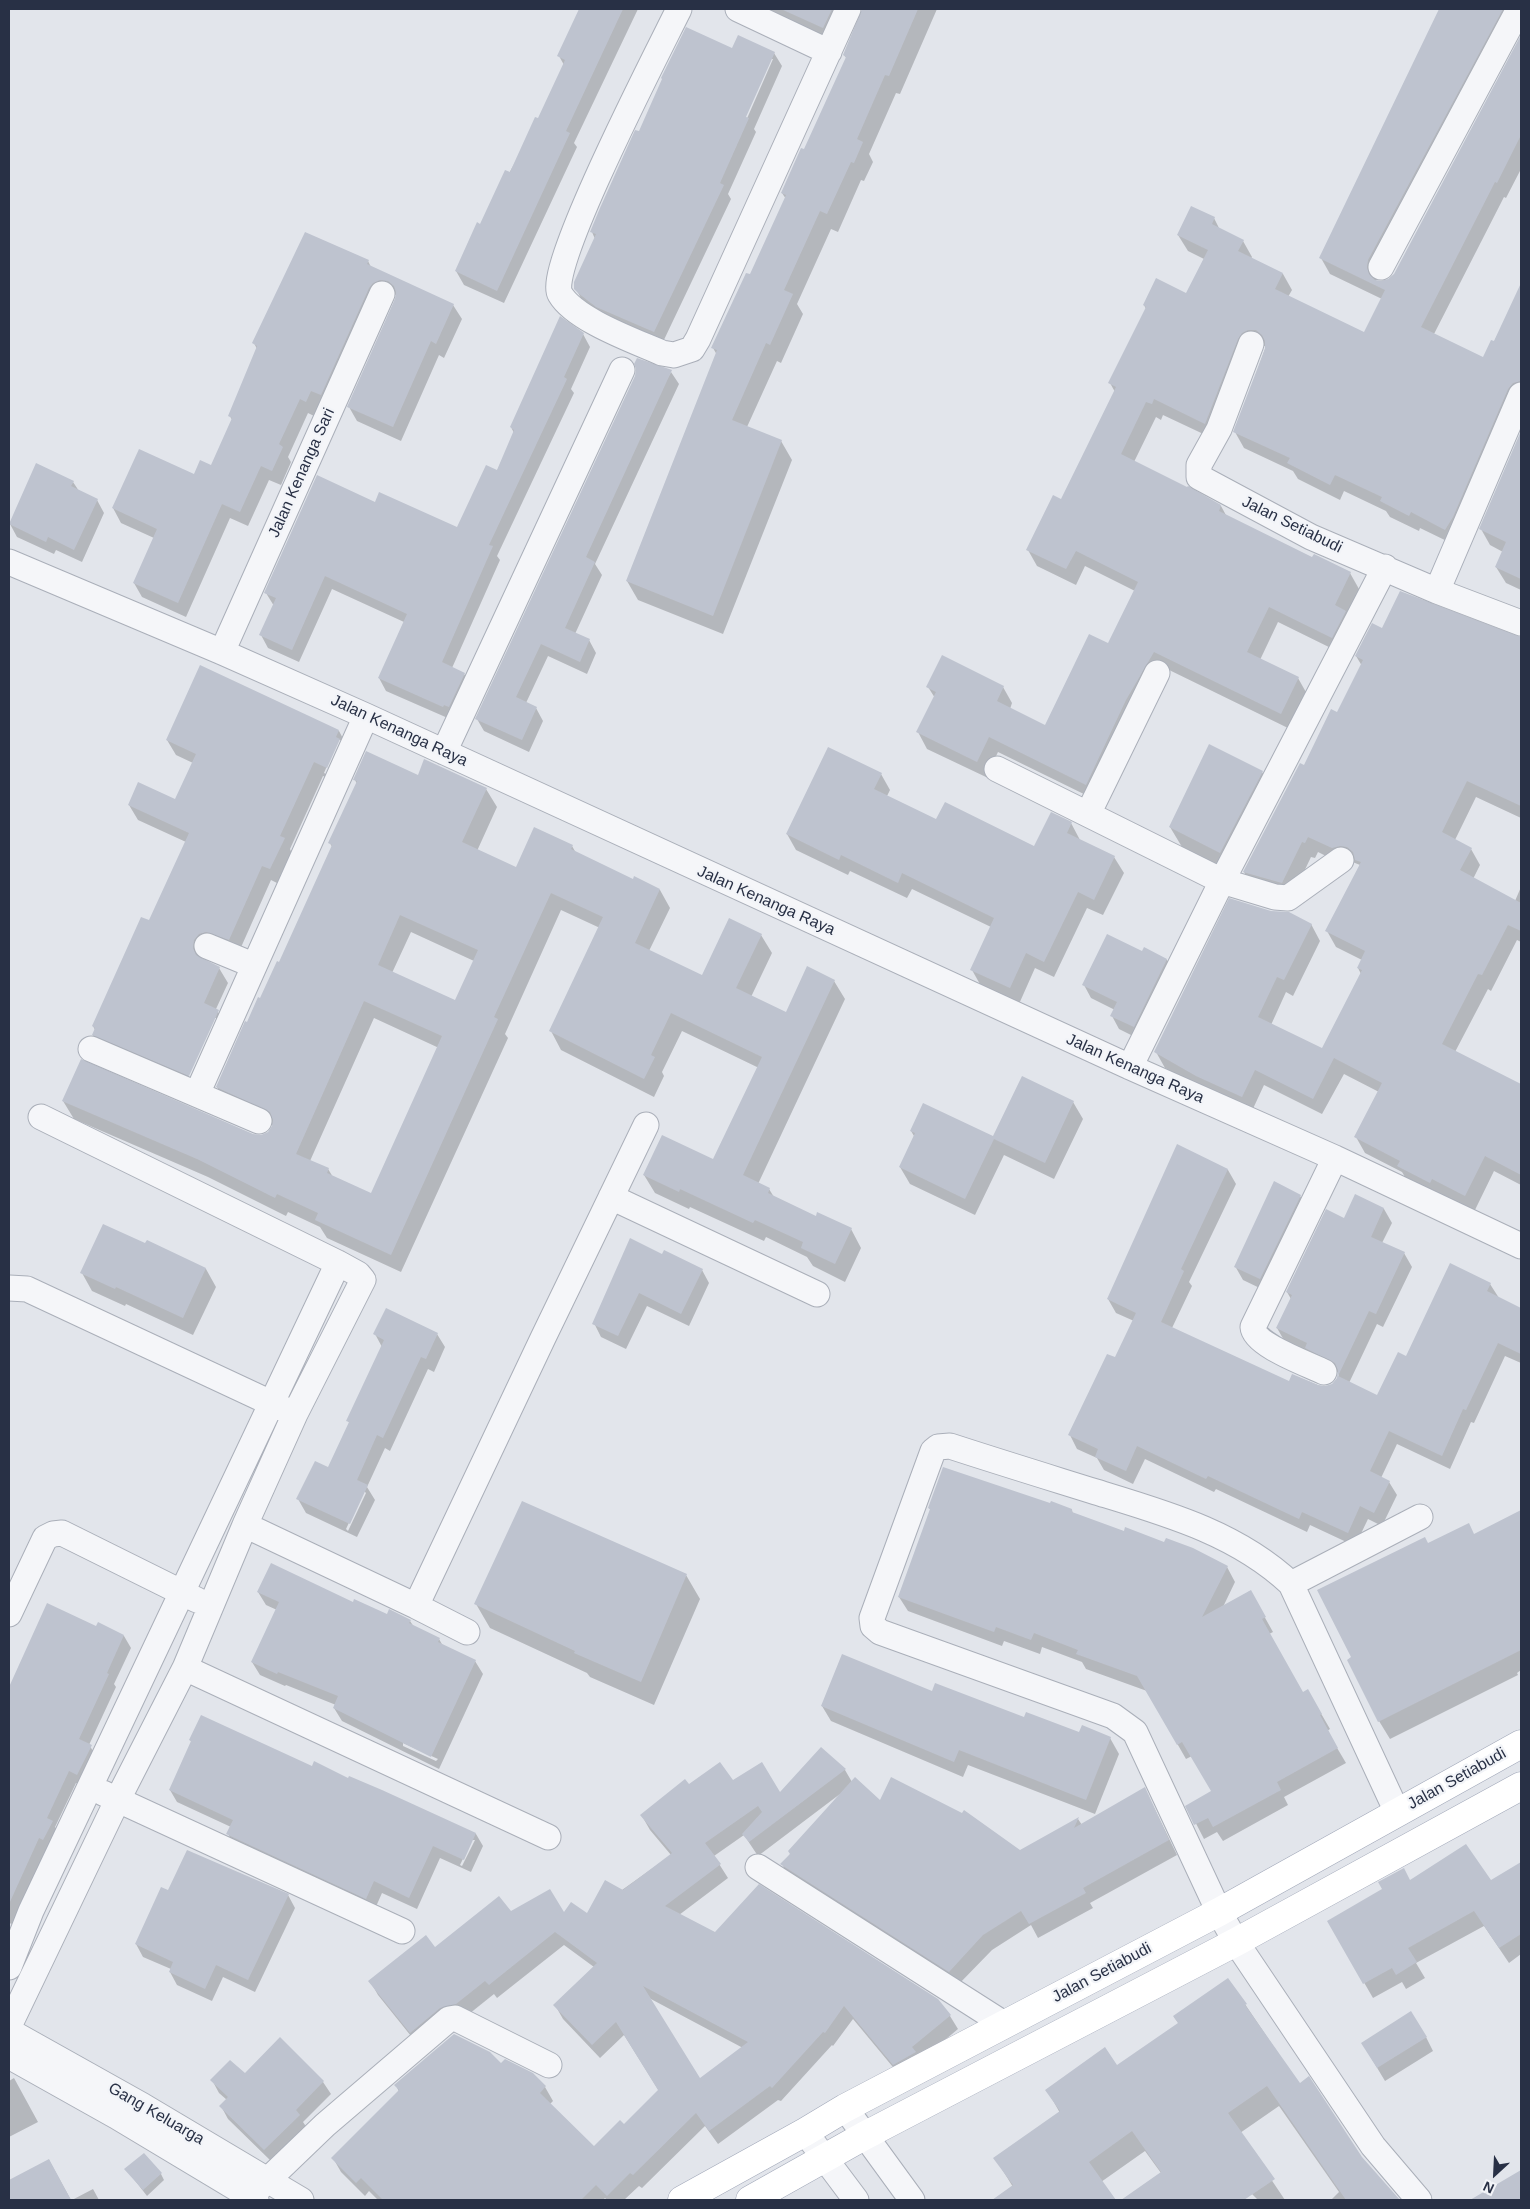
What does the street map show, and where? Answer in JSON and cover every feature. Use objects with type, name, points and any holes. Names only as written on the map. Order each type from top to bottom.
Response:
[{"type":"main road","name":"Jalan Setiabudi","points":[[682,2200],[845,2108],[1219,1912],[1521,1744]]},
{"type":"main road","name":"Jalan Setiabudi","points":[[750,2200],[864,2136],[1236,1942],[1521,1786]]},
{"type":"street","points":[[679,9],[592,187],[558,277],[559,292],[564,299],[583,315],[662,353],[674,355],[692,349],[698,339],[848,9]]},
{"type":"street","points":[[738,9],[829,52]]},
{"type":"street","points":[[1381,267],[1519,9]]},
{"type":"street","name":"Jalan Kenanga Sari","points":[[222,652],[382,294]]},
{"type":"street","name":"Jalan Setiabudi","points":[[1251,344],[1219,429],[1199,465],[1199,476],[1311,537],[1385,567],[1437,591],[1521,623]]},
{"type":"street","points":[[444,752],[622,370]]},
{"type":"street","points":[[1437,591],[1521,395]]},
{"type":"street","name":"Jalan Kenanga Raya","points":[[9,562],[222,652],[366,716],[1130,1067],[1335,1158],[1521,1246]]},
{"type":"street","points":[[1130,1067],[1222,881],[1385,567]]},
{"type":"street","points":[[1088,814],[1157,673]]},
{"type":"street","points":[[197,1094],[366,716]]},
{"type":"street","points":[[997,769],[1222,881],[1275,897],[1288,898],[1341,860]]},
{"type":"street","points":[[207,946],[254,965]]},
{"type":"street","points":[[91,1049],[259,1121]]},
{"type":"street","points":[[9,2026],[118,1799],[185,1668],[245,1525],[295,1414],[363,1280],[358,1274],[338,1263],[41,1117]]},
{"type":"street","points":[[416,1606],[646,1125]]},
{"type":"street","points":[[1324,1372],[1262,1342],[1253,1332],[1252,1327],[1335,1158]]},
{"type":"street","points":[[612,1197],[817,1294]]},
{"type":"street","points":[[9,1967],[31,1911],[338,1263]]},
{"type":"street","points":[[9,1288],[27,1289],[295,1414]]},
{"type":"street","points":[[1397,1812],[1291,1584],[1274,1568],[1252,1553],[1173,1516],[950,1446],[938,1448],[929,1457],[872,1618],[873,1626],[880,1632],[1097,1709],[1126,1724],[1135,1732],[1219,1912],[1236,1942],[1373,2146],[1419,2200]]},
{"type":"street","points":[[1291,1584],[1420,1517]]},
{"type":"street","points":[[245,1525],[467,1632]]},
{"type":"street","points":[[9,1614],[45,1538],[58,1533],[62,1533],[210,1607]]},
{"type":"street","points":[[185,1668],[548,1837]]},
{"type":"street","points":[[89,1787],[402,1931]]},
{"type":"street","points":[[758,1867],[1004,2024]]},
{"type":"street","points":[[258,2193],[325,2125],[449,2019],[457,2019],[549,2065]]},
{"type":"street","name":"Gang Keluarga","points":[[9,2031],[143,2106],[258,2193]]},
{"type":"street","name":"Gang Keluarga","points":[[9,2056],[258,2193],[301,2200]]},
{"type":"street","points":[[845,2108],[912,2200]]},
{"type":"street","points":[[805,2132],[856,2200]]},
{"type":"building","points":[[579,9],[623,9],[566,131],[570,133],[497,291],[455,271],[477,222],[480,224],[505,170],[510,172],[535,117],[538,118],[565,60],[557,56]]},
{"type":"building","points":[[781,9],[832,9],[823,28]]},
{"type":"building","points":[[862,9],[918,9],[889,76],[885,75],[857,139],[863,142],[854,163],[851,162],[827,214],[820,211],[784,290],[793,294],[770,345],[766,343],[732,420],[782,440],[713,616],[626,581],[717,350],[711,348],[746,273],[750,274],[786,195],[781,193],[801,148],[804,149],[846,57],[843,55]]},
{"type":"building","points":[[1439,9],[1503,9],[1368,260],[1369,274],[1375,280],[1388,279],[1394,274],[1521,35],[1521,135],[1421,327],[1483,357],[1491,340],[1494,341],[1521,283],[1521,381],[1513,383],[1508,389],[1453,517],[1445,530],[1411,512],[1409,516],[1380,501],[1382,497],[1335,475],[1330,485],[1287,463],[1290,458],[1233,432],[1265,349],[1265,341],[1262,335],[1256,330],[1248,330],[1242,333],[1238,339],[1205,424],[1154,399],[1152,404],[1146,402],[1121,454],[1188,486],[1221,505],[1219,511],[1312,557],[1314,554],[1351,572],[1335,605],[1346,611],[1332,638],[1269,607],[1247,652],[1299,677],[1281,714],[1154,652],[1126,700],[1086,785],[989,737],[977,762],[916,732],[936,692],[926,687],[942,655],[1004,686],[997,701],[1045,725],[1089,634],[1108,643],[1138,582],[1076,551],[1066,569],[1026,550],[1053,495],[1061,499],[1116,387],[1108,383],[1146,307],[1143,305],[1156,278],[1186,293],[1208,250],[1177,235],[1191,206],[1215,217],[1212,224],[1244,240],[1238,251],[1283,273],[1275,289],[1364,332],[1385,290],[1319,258]]},
{"type":"building","points":[[686,27],[732,48],[738,35],[775,52],[746,117],[749,118],[720,183],[724,185],[654,332],[596,307],[574,289],[574,282],[596,234],[590,232],[600,208],[635,130],[639,131],[661,78]]},
{"type":"building","points":[[305,232],[369,260],[367,264],[454,304],[436,344],[431,341],[393,427],[347,407],[395,299],[396,292],[394,286],[388,281],[380,280],[373,283],[369,288],[321,395],[311,391],[306,402],[300,399],[279,444],[283,447],[272,471],[261,466],[240,512],[222,504],[178,603],[133,583],[157,529],[112,508],[139,449],[194,474],[200,460],[211,465],[232,418],[228,416],[257,346],[252,343]]},
{"type":"building","points":[[560,316],[584,333],[564,377],[567,379],[489,545],[493,546],[442,662],[465,673],[449,707],[444,705],[443,707],[378,678],[407,614],[325,576],[292,650],[259,635],[276,598],[264,593],[317,475],[375,502],[379,492],[457,527],[486,465],[497,470],[514,430],[510,427]]},
{"type":"building","points":[[637,358],[672,370],[586,557],[595,562],[565,628],[590,639],[580,662],[541,644],[516,697],[537,707],[522,740],[475,719],[635,376],[636,369],[634,364]]},
{"type":"building","points":[[1521,431],[1521,579],[1495,567],[1506,542],[1479,529]]},
{"type":"building","points":[[36,463],[74,481],[71,486],[98,499],[74,550],[48,537],[46,542],[9,524]]},
{"type":"building","points":[[1400,591],[1521,637],[1521,806],[1467,781],[1442,832],[1472,848],[1460,870],[1521,903],[1521,931],[1508,925],[1482,975],[1478,974],[1442,1044],[1521,1084],[1521,1175],[1485,1156],[1465,1196],[1432,1179],[1430,1183],[1397,1166],[1400,1161],[1354,1137],[1382,1083],[1334,1058],[1313,1099],[1255,1070],[1242,1097],[1196,1076],[1154,1052],[1229,898],[1271,911],[1289,912],[1312,924],[1284,980],[1277,977],[1258,1017],[1322,1048],[1362,970],[1357,968],[1365,951],[1325,931],[1361,862],[1355,860],[1353,852],[1347,847],[1332,848],[1308,837],[1305,843],[1302,842],[1282,883],[1243,872],[1300,763],[1304,765],[1331,709],[1337,712],[1363,660],[1355,656],[1372,623],[1382,628]]},
{"type":"building","points":[[200,665],[339,730],[336,737],[340,739],[327,768],[314,762],[280,836],[285,838],[270,869],[262,866],[229,940],[206,932],[199,934],[194,940],[193,948],[196,955],[220,967],[204,1003],[219,1010],[189,1076],[92,1035],[95,1028],[92,1026],[141,917],[149,920],[189,833],[128,805],[138,782],[175,799],[196,754],[166,740]]},
{"type":"building","points":[[1209,744],[1263,771],[1220,853],[1169,827]]},
{"type":"building","points":[[828,747],[882,773],[874,789],[936,819],[945,802],[1034,846],[1051,812],[1072,822],[1067,833],[1115,856],[1094,900],[1078,892],[1044,962],[1026,953],[1010,988],[970,970],[994,918],[902,873],[898,883],[841,855],[839,860],[786,834]]},
{"type":"building","points":[[366,751],[418,775],[424,759],[487,788],[462,842],[516,867],[534,827],[573,845],[571,849],[633,879],[634,876],[660,889],[635,943],[702,975],[729,918],[762,934],[736,988],[786,1012],[807,966],[835,980],[743,1175],[770,1188],[768,1193],[816,1216],[817,1212],[852,1228],[835,1264],[801,1248],[803,1242],[755,1220],[753,1223],[680,1189],[679,1192],[643,1175],[662,1135],[713,1159],[762,1057],[671,1013],[651,1055],[655,1057],[644,1079],[549,1031],[603,917],[551,893],[494,1017],[498,1019],[391,1255],[315,1220],[318,1213],[277,1194],[275,1198],[197,1159],[62,1101],[81,1059],[253,1134],[261,1135],[268,1132],[273,1120],[270,1112],[216,1087],[245,1021],[247,1022],[258,997],[260,998],[277,961],[279,962],[332,845],[328,843],[357,781],[353,780]],"holes":[[[400,915],[478,950],[455,1000],[378,965]],[[364,1001],[442,1036],[371,1193],[327,1173],[329,1168],[296,1154]]]},
{"type":"building","points":[[1107,934],[1142,951],[1144,947],[1167,959],[1134,1027],[1110,1016],[1117,1002],[1082,985]]},
{"type":"building","points":[[1022,1076],[1074,1101],[1045,1163],[994,1139],[965,1199],[899,1167],[915,1133],[910,1131],[923,1103],[993,1136]]},
{"type":"building","points":[[1177,1144],[1228,1169],[1181,1269],[1184,1271],[1161,1322],[1289,1381],[1292,1374],[1318,1385],[1332,1384],[1337,1378],[1338,1370],[1335,1363],[1305,1348],[1307,1343],[1276,1328],[1292,1295],[1286,1292],[1326,1209],[1344,1218],[1355,1194],[1384,1208],[1371,1237],[1405,1252],[1376,1314],[1369,1311],[1338,1376],[1377,1395],[1398,1352],[1406,1356],[1450,1263],[1491,1283],[1487,1291],[1521,1308],[1521,1354],[1498,1343],[1466,1410],[1463,1409],[1442,1456],[1389,1431],[1370,1471],[1390,1481],[1374,1513],[1360,1506],[1348,1533],[1302,1512],[1299,1519],[1208,1476],[1206,1479],[1137,1446],[1126,1471],[1095,1457],[1098,1449],[1068,1435],[1107,1354],[1115,1357],[1136,1313],[1107,1299]]},
{"type":"building","points":[[1274,1181],[1301,1195],[1260,1279],[1234,1267]]},
{"type":"building","points":[[103,1224],[145,1243],[147,1240],[206,1268],[183,1318],[116,1287],[115,1289],[80,1273]]},
{"type":"building","points":[[630,1238],[662,1254],[664,1250],[703,1269],[681,1314],[639,1293],[618,1336],[592,1324]]},
{"type":"building","points":[[386,1308],[438,1333],[426,1359],[421,1357],[383,1438],[377,1435],[357,1480],[368,1485],[350,1524],[296,1499],[315,1461],[328,1467],[349,1422],[346,1421],[384,1340],[373,1334]]},
{"type":"building","points":[[943,1467],[1050,1503],[1051,1501],[1072,1509],[1072,1512],[1124,1531],[1125,1527],[1164,1542],[1166,1538],[1193,1548],[1228,1566],[1202,1617],[1251,1590],[1266,1617],[1262,1619],[1303,1692],[1308,1689],[1338,1748],[1277,1782],[1281,1790],[1213,1827],[1208,1818],[1194,1825],[1185,1806],[1211,1791],[1182,1742],[1177,1745],[1137,1676],[1076,1654],[1078,1650],[1034,1633],[1031,1640],[996,1627],[994,1632],[898,1597]]},
{"type":"building","points":[[522,1501],[687,1574],[641,1682],[574,1653],[575,1651],[474,1604]]},
{"type":"building","points":[[1521,1510],[1521,1650],[1378,1722],[1347,1660],[1351,1657],[1317,1590],[1425,1537],[1428,1543],[1469,1523],[1474,1534]]},
{"type":"building","points":[[271,1563],[353,1602],[354,1599],[387,1614],[389,1609],[411,1620],[409,1623],[440,1638],[438,1642],[476,1660],[431,1757],[333,1708],[338,1696],[278,1672],[277,1674],[251,1662],[279,1602],[257,1592]]},
{"type":"building","points":[[47,1603],[96,1626],[98,1622],[124,1635],[107,1673],[109,1674],[79,1739],[92,1745],[77,1775],[69,1771],[47,1818],[53,1821],[43,1840],[39,1838],[9,1904],[9,1687]]},
{"type":"building","points":[[842,1654],[932,1691],[935,1683],[1024,1717],[1026,1712],[1079,1732],[1082,1725],[1111,1737],[1086,1800],[959,1750],[954,1762],[821,1706]]},
{"type":"building","points":[[201,1715],[312,1766],[314,1761],[348,1778],[349,1776],[382,1790],[476,1833],[464,1860],[433,1846],[409,1898],[374,1881],[366,1899],[226,1834],[233,1820],[169,1790]]},
{"type":"building","points":[[821,1747],[846,1769],[749,1842],[742,1834],[762,1812],[758,1806],[705,1843],[721,1864],[665,1906],[715,1932],[759,1884],[938,1999],[951,2015],[912,2047],[916,2052],[893,2065],[844,2006],[825,2033],[823,2032],[772,2088],[770,2086],[709,2131],[696,2113],[633,2175],[630,2173],[607,2196],[596,2185],[581,2200],[383,2200],[361,2178],[356,2183],[331,2158],[399,2090],[394,2085],[454,2034],[490,2052],[501,2063],[505,2059],[533,2073],[546,2086],[540,2093],[594,2146],[620,2120],[624,2124],[658,2090],[616,2022],[592,2045],[553,2005],[597,1963],[555,1932],[489,1985],[485,1981],[456,2004],[440,2008],[410,2033],[368,1981],[426,1935],[435,1947],[499,1896],[511,1911],[550,1889],[564,1912],[571,1902],[587,1913],[605,1880],[623,1890],[672,1853],[640,1815],[685,1779],[689,1784],[720,1762],[733,1780],[762,1762],[780,1792]],"holes":[[[643,1986],[748,2042],[700,2078]]]},
{"type":"building","points":[[855,1777],[880,1800],[891,1777],[962,1813],[964,1810],[1020,1850],[1079,1817],[1074,1828],[1145,1787],[1169,1840],[1083,1888],[1086,1893],[1029,1924],[1021,1911],[983,1935],[949,1972],[780,1864],[790,1854],[788,1851]]},
{"type":"building","points":[[1466,1844],[1491,1880],[1521,1862],[1521,1934],[1499,1948],[1474,1911],[1408,1948],[1417,1962],[1396,1975],[1392,1968],[1363,1984],[1327,1921],[1382,1889],[1378,1882],[1404,1868],[1410,1880]]},
{"type":"building","points":[[187,1850],[289,1894],[248,1980],[216,1965],[205,1989],[169,1972],[173,1962],[135,1944],[161,1887],[168,1890]]},
{"type":"building","points":[[1228,1978],[1300,2083],[1309,2076],[1362,2157],[1400,2200],[1346,2200],[1267,2086],[1228,2113],[1275,2179],[1244,2200],[1121,2200],[1161,2172],[1132,2131],[1089,2162],[1116,2200],[992,2200],[1013,2185],[993,2158],[1060,2111],[1045,2090],[1105,2047],[1117,2065],[1178,2023],[1173,2016]]},
{"type":"building","points":[[1411,2011],[1427,2037],[1377,2068],[1361,2043]]},
{"type":"building","points":[[280,2037],[324,2081],[296,2110],[300,2115],[264,2150],[219,2106],[228,2097],[210,2080],[230,2060],[245,2073]]},
{"type":"building","points":[[144,2153],[162,2173],[143,2190],[124,2169]]},
{"type":"building","points":[[49,2159],[71,2200],[9,2200],[9,2180]]},
{"type":"building","points":[[1521,2170],[1521,2200],[1470,2200]]}]
